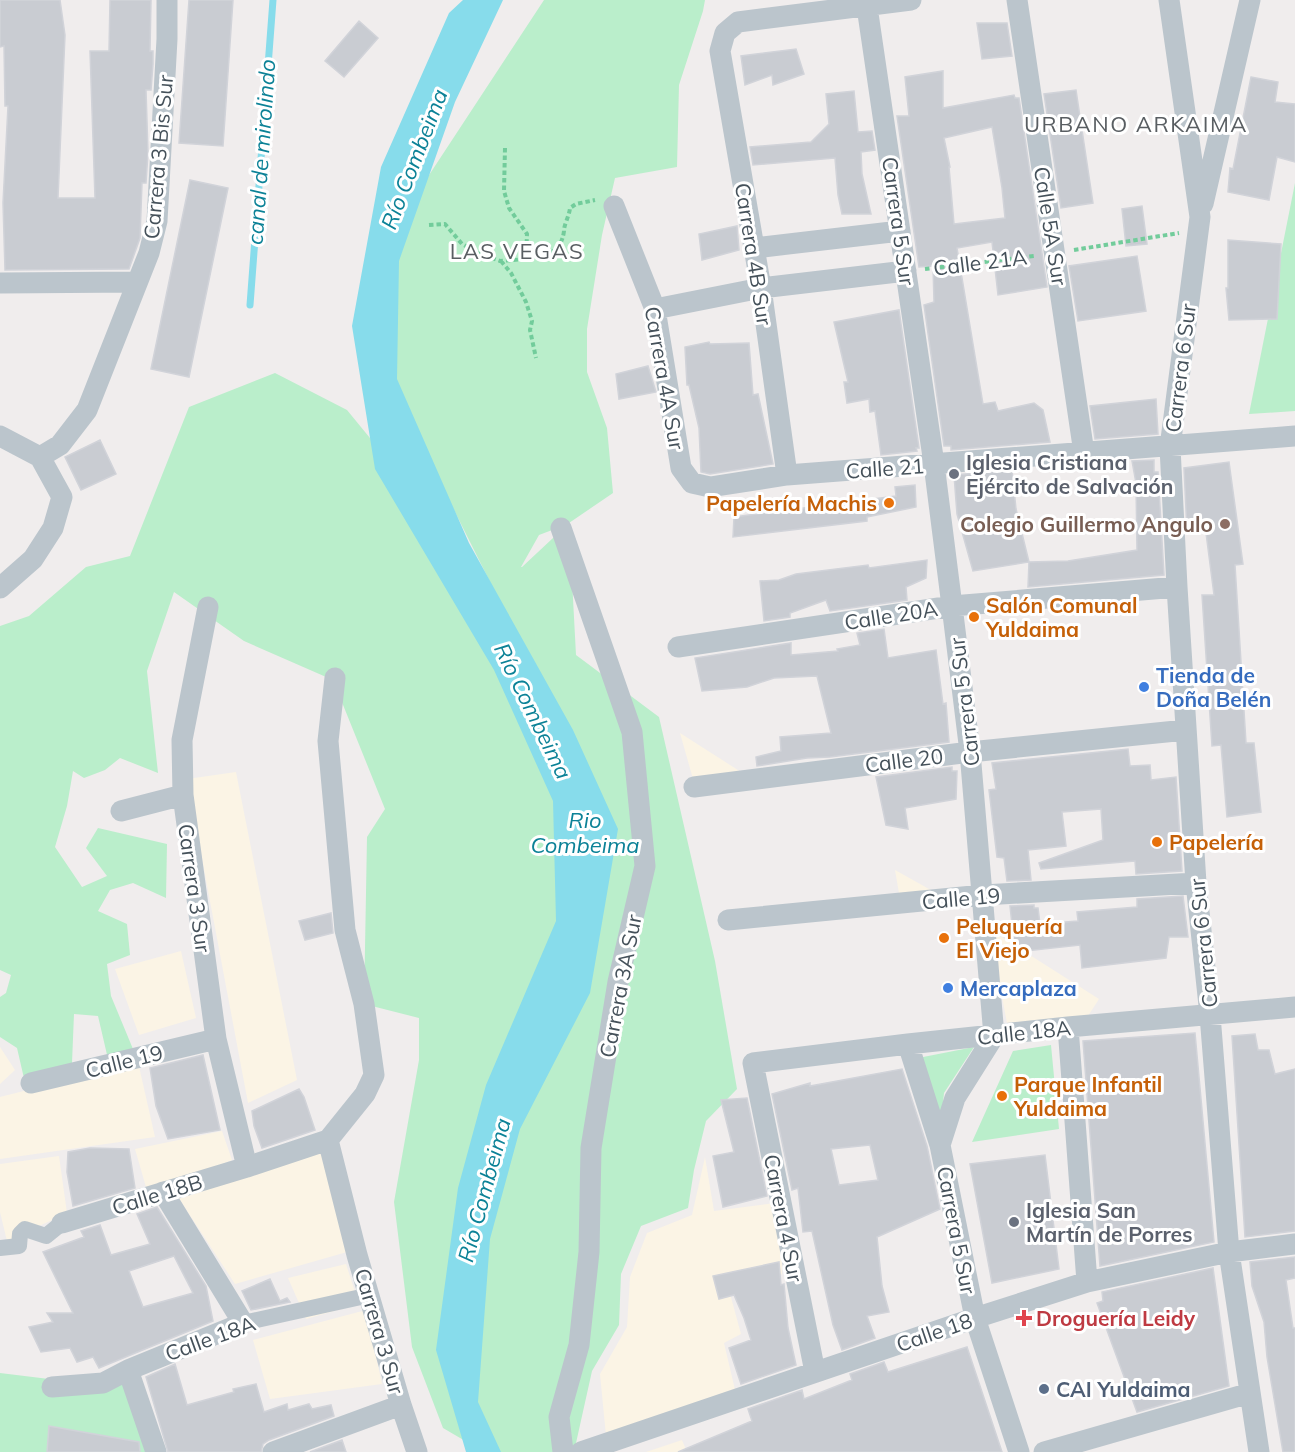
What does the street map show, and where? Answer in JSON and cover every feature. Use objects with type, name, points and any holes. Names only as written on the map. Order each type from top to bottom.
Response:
[{"type":"street","name":"Carrera 3 Bis Sur","points":[[40,457],[60,446],[87,410],[149,254],[157,221],[167,0]]},
{"type":"street","points":[[867,3],[911,0]]},
{"type":"street","name":"Calle 5A Sur","points":[[1017,0],[1084,453]]},
{"type":"street","name":"Carrera 6 Sur","points":[[1169,0],[1199,223]]},
{"type":"street","name":"Carrera 6 Sur","points":[[1250,0],[1199,223],[1170,447],[1196,882],[1210,1015],[1229,1252],[1259,1452]]},
{"type":"street","name":"Carrera 4B Sur","points":[[787,475],[761,288],[720,51],[725,33],[738,22],[867,3]]},
{"type":"street","name":"Carrera 5 Sur","points":[[867,3],[934,464],[970,752],[994,1036],[955,1098],[940,1145]]},
{"type":"street","name":"Carrera 4A Sur","points":[[604,203],[655,309],[681,468],[692,483]]},
{"type":"street","points":[[754,248],[900,231]]},
{"type":"street","name":"Calle 21A","points":[[655,309],[761,288],[906,271]]},
{"type":"street","points":[[0,284],[137,282]]},
{"type":"street","points":[[0,436],[40,457],[62,497],[53,528],[33,559],[0,588]]},
{"type":"street","name":"Calle 21","points":[[692,483],[710,487],[787,475],[1295,436]]},
{"type":"street","name":"Carrera 3A Sur","points":[[561,528],[632,732],[645,866],[618,982],[591,1148],[589,1252],[579,1345],[559,1417],[563,1452]]},
{"type":"street","name":"Calle 20A","points":[[678,647],[952,606],[1177,587]]},
{"type":"street","name":"Carrera 3 Sur","points":[[208,607],[182,740],[183,795],[216,1039],[247,1167]]},
{"type":"street","points":[[328,1140],[366,1094],[374,1075],[364,1004],[345,930],[327,741],[335,678]]},
{"type":"street","name":"Calle 20","points":[[694,787],[970,752],[1186,730]]},
{"type":"street","points":[[121,810],[183,795]]},
{"type":"street","name":"Calle 19","points":[[728,920],[983,895],[1196,882]]},
{"type":"street","name":"Calle 18A","points":[[753,1063],[1068,1027],[1295,1007]]},
{"type":"street","points":[[1068,1027],[1087,1282]]},
{"type":"street","name":"Calle 19","points":[[31,1083],[216,1039]]},
{"type":"street","name":"Carrera 5 Sur","points":[[908,1044],[940,1145],[975,1318],[1019,1452]]},
{"type":"street","name":"Carrera 4 Sur","points":[[753,1063],[815,1372]]},
{"type":"street","name":"Carrera 3 Sur","points":[[328,1140],[357,1255],[417,1452]]},
{"type":"street","name":"Calle 18B","points":[[0,1248],[19,1245],[20,1234],[25,1229],[46,1236],[62,1223],[328,1140]]},
{"type":"street","points":[[163,1192],[243,1323]]},
{"type":"street","name":"Calle 18","points":[[581,1452],[1087,1282],[1229,1252],[1295,1244]]},
{"type":"street","name":"Calle 18A","points":[[52,1387],[103,1383],[128,1370],[243,1323],[370,1295]]},
{"type":"street","points":[[128,1370],[156,1452]]},
{"type":"street","points":[[1044,1452],[1251,1393]]},
{"type":"street","points":[[273,1452],[401,1405]]},
{"type":"path","points":[[505,148],[504,191],[509,208],[526,234],[526,259]]},
{"type":"path","points":[[429,225],[445,224],[462,244],[500,261],[526,259],[548,255],[560,246],[564,237],[563,228],[569,220],[570,208],[576,204],[604,203]]},
{"type":"path","name":"Calle 21A","points":[[906,271],[1056,254],[1199,223]]},
{"type":"path","points":[[500,261],[511,273],[526,302],[532,321],[530,330],[536,358]]},
{"type":"shaded area","points":[[680,733],[741,772],[693,779]]},
{"type":"shaded area","points":[[236,772],[297,1080],[248,1103],[187,779]]},
{"type":"shaded area","points":[[895,870],[938,894],[900,899]]},
{"type":"shaded area","points":[[989,929],[1099,999],[1088,1016],[1007,1023]]},
{"type":"shaded area","points":[[181,951],[196,1018],[139,1035],[115,969]]},
{"type":"shaded area","points":[[0,1047],[15,1070],[0,1084]]},
{"type":"shaded area","points":[[138,1062],[155,1137],[0,1159],[0,1097]]},
{"type":"shaded area","points":[[222,1131],[232,1160],[148,1194],[135,1149]]},
{"type":"shaded area","points":[[326,1149],[347,1252],[235,1284],[176,1194]]},
{"type":"shaded area","points":[[59,1156],[67,1213],[7,1241],[0,1212],[0,1164]]},
{"type":"shaded area","points":[[705,1157],[714,1211],[782,1202],[782,1274],[729,1290],[741,1334],[724,1343],[736,1394],[606,1436],[600,1374],[627,1327],[630,1277],[647,1233],[692,1215]]},
{"type":"shaded area","points":[[346,1264],[359,1304],[306,1319],[288,1278]]},
{"type":"shaded area","points":[[366,1310],[382,1384],[270,1399],[253,1340]]},
{"type":"shaded area","points":[[682,1440],[687,1452],[646,1452]]},
{"type":"green space","points":[[544,0],[705,0],[679,85],[677,167],[615,178],[602,235],[587,329],[587,372],[607,428],[613,493],[569,523],[576,655],[659,717],[715,961],[737,1089],[706,1121],[694,1170],[688,1208],[641,1226],[621,1274],[619,1325],[592,1371],[574,1452],[484,1452],[443,1428],[412,1347],[394,1202],[419,1060],[419,1018],[364,1004],[367,837],[385,809],[333,680],[244,641],[174,592],[147,671],[158,773],[120,758],[105,770],[84,778],[73,771],[67,806],[55,847],[82,887],[107,876],[86,848],[98,828],[167,844],[166,898],[133,883],[110,890],[98,911],[127,924],[130,955],[107,964],[111,996],[133,1049],[108,1059],[98,1016],[74,1014],[72,1063],[26,1087],[17,1048],[0,1037],[0,997],[6,993],[11,975],[0,970],[0,626],[29,616],[86,567],[130,556],[189,407],[275,373],[347,410],[493,588],[453,508],[390,369],[391,233]],"holes":[[[568,524],[522,567],[539,535]]]},
{"type":"green space","points":[[1295,183],[1295,411],[1249,414]]},
{"type":"green space","points":[[1051,1045],[1059,1129],[972,1142],[1013,1051]]},
{"type":"green space","points":[[974,1047],[944,1093],[940,1130],[918,1058]]},
{"type":"green space","points":[[0,1373],[49,1379],[124,1381],[151,1452],[0,1452]]},
{"type":"water","name":"Rio Combeima","points":[[463,0],[503,0],[455,102],[399,261],[397,379],[469,543],[573,730],[618,829],[590,993],[520,1129],[490,1239],[478,1402],[501,1452],[466,1452],[436,1350],[458,1188],[486,1085],[556,921],[553,801],[494,670],[375,469],[352,326],[381,167],[449,13]]},
{"type":"building","points":[[0,0],[60,0],[65,35],[58,198],[95,198],[90,51],[109,51],[110,0],[151,0],[150,51],[153,51],[153,64],[151,90],[146,90],[148,153],[146,183],[142,183],[140,238],[129,269],[5,270],[3,203],[8,106],[5,106],[4,46],[0,47]]},
{"type":"building","points":[[189,0],[233,0],[223,146],[179,143]]},
{"type":"building","points":[[359,21],[378,38],[344,77],[325,61]]},
{"type":"building","points":[[977,23],[1007,23],[1012,56],[982,59]]},
{"type":"building","points":[[796,49],[804,74],[773,85],[772,75],[745,85],[741,56]]},
{"type":"building","points":[[943,71],[943,108],[1014,95],[1015,98],[1019,98],[1047,287],[998,295],[992,242],[957,248],[983,404],[995,402],[998,411],[1034,403],[1043,410],[1050,442],[951,450],[951,446],[944,446],[924,305],[934,302],[933,266],[919,267],[897,116],[909,116],[905,77]],"holes":[[[992,127],[1005,218],[954,224],[950,167],[944,138]]]},
{"type":"building","points":[[1251,77],[1278,82],[1275,102],[1295,104],[1295,162],[1277,157],[1269,200],[1228,192],[1230,168],[1233,169]]},
{"type":"building","points":[[1076,90],[1093,203],[1061,208],[1044,94]]},
{"type":"building","points":[[854,91],[858,132],[872,131],[875,150],[861,152],[862,174],[871,214],[842,214],[835,158],[753,165],[750,147],[811,142],[829,124],[826,94]]},
{"type":"building","points":[[190,180],[228,188],[189,377],[151,369]]},
{"type":"building","points":[[1142,206],[1147,244],[1126,246],[1122,209]]},
{"type":"building","points":[[737,226],[739,250],[702,260],[699,234]]},
{"type":"building","points":[[1228,240],[1281,244],[1277,319],[1229,320],[1226,288],[1228,288]]},
{"type":"building","points":[[1137,256],[1146,311],[1078,321],[1069,266]]},
{"type":"building","points":[[899,310],[919,448],[916,448],[917,451],[881,455],[875,411],[870,412],[869,399],[847,403],[844,382],[848,382],[834,322]]},
{"type":"building","points":[[709,342],[710,344],[749,343],[753,395],[758,394],[773,464],[710,474],[701,472],[699,428],[689,385],[687,385],[685,347]]},
{"type":"building","points":[[648,366],[656,392],[619,399],[616,374]]},
{"type":"building","points":[[1156,399],[1158,434],[1095,439],[1090,406]]},
{"type":"building","points":[[100,440],[116,474],[81,490],[65,457]]},
{"type":"building","points":[[1154,460],[1154,472],[1158,472],[1164,575],[1028,587],[1029,562],[1068,561],[1137,550],[1136,483],[1132,461]]},
{"type":"building","points":[[1229,462],[1243,564],[1235,565],[1246,743],[1254,743],[1261,812],[1227,817],[1221,745],[1212,746],[1202,595],[1214,595],[1206,533],[1187,531],[1184,468]]},
{"type":"building","points":[[1012,470],[1016,509],[1029,562],[973,571],[957,514],[954,475]]},
{"type":"building","points":[[915,485],[916,507],[867,517],[867,521],[733,537],[734,517],[896,496],[895,487]]},
{"type":"building","points":[[927,560],[926,578],[906,587],[907,600],[830,611],[826,600],[790,613],[790,617],[764,621],[760,581],[779,580],[796,574]]},
{"type":"building","points":[[884,629],[888,658],[936,650],[943,704],[946,703],[949,742],[757,766],[756,757],[781,751],[780,737],[831,733],[817,676],[774,678],[747,687],[702,691],[695,658],[791,643],[791,655],[838,651],[837,649],[860,645],[857,633]]},
{"type":"building","points":[[1128,749],[1130,766],[1150,765],[1151,780],[1176,777],[1182,871],[1136,874],[1135,861],[1041,869],[1039,863],[1103,840],[1101,809],[1062,812],[1066,846],[1028,850],[1031,880],[1007,881],[1004,858],[997,857],[989,790],[996,789],[992,763]]},
{"type":"building","points":[[952,767],[952,771],[957,771],[956,799],[905,808],[908,829],[886,825],[876,777]]},
{"type":"building","points":[[1183,896],[1188,937],[1169,937],[1166,958],[1082,968],[1080,945],[1015,952],[1010,906],[1034,905],[1034,908],[1038,908],[1040,924],[1078,921],[1077,912],[1137,907],[1137,899]]},
{"type":"building","points":[[331,913],[333,933],[305,940],[299,921]]},
{"type":"building","points":[[1195,1033],[1214,1242],[1100,1266],[1083,1041]]},
{"type":"building","points":[[1255,1034],[1258,1050],[1269,1050],[1275,1074],[1295,1069],[1295,1231],[1245,1237],[1232,1036]]},
{"type":"building","points":[[203,1055],[220,1130],[168,1139],[156,1106],[150,1068]]},
{"type":"building","points":[[902,1069],[927,1146],[940,1209],[877,1237],[882,1286],[889,1312],[867,1316],[875,1338],[842,1350],[833,1325],[812,1231],[803,1232],[798,1188],[792,1190],[772,1094],[810,1083],[810,1086]],"holes":[[[870,1145],[878,1180],[839,1185],[831,1149]]]},
{"type":"building","points":[[299,1089],[315,1130],[262,1148],[254,1126],[252,1111]]},
{"type":"building","points":[[747,1098],[767,1196],[723,1207],[713,1156],[734,1152],[721,1100]]},
{"type":"building","points":[[90,1148],[129,1149],[135,1188],[73,1206],[67,1172],[68,1152]]},
{"type":"building","points":[[1045,1155],[1059,1269],[992,1283],[970,1164]]},
{"type":"building","points":[[157,1207],[206,1286],[213,1321],[99,1368],[93,1357],[77,1362],[70,1348],[41,1352],[29,1327],[53,1322],[47,1313],[73,1313],[43,1252],[84,1237],[81,1231],[100,1225],[111,1255],[150,1244],[137,1214]],"holes":[[[174,1256],[193,1293],[143,1307],[129,1271]]]},
{"type":"building","points":[[1295,1257],[1295,1278],[1286,1280],[1293,1328],[1295,1328],[1295,1452],[1283,1452],[1267,1357],[1264,1322],[1252,1286],[1250,1262]]},
{"type":"building","points":[[779,1262],[781,1285],[784,1284],[788,1328],[796,1365],[741,1384],[729,1348],[751,1340],[734,1295],[719,1299],[713,1276]]},
{"type":"building","points":[[1213,1268],[1229,1386],[1137,1412],[1097,1303],[1103,1301],[1102,1292]]},
{"type":"building","points":[[270,1279],[280,1301],[287,1298],[290,1302],[251,1310],[242,1291]]},
{"type":"building","points":[[967,1347],[1002,1452],[678,1452],[752,1421],[748,1409],[802,1390],[804,1399],[852,1380],[850,1374],[884,1362],[888,1372]]},
{"type":"building","points":[[175,1364],[187,1405],[234,1392],[233,1389],[256,1384],[264,1412],[287,1404],[288,1410],[309,1404],[312,1409],[331,1405],[334,1416],[269,1440],[263,1444],[261,1452],[168,1452],[146,1377]]},
{"type":"building","points":[[49,1426],[139,1442],[140,1452],[47,1452]]},
{"type":"building","points":[[342,1440],[346,1452],[310,1452]]},
{"type":"waterway","name":"canal de mirolindo","points":[[250,305],[273,0]]},
{"type":"place","name":"Iglesia Cristiana Ejército de Salvación","points":[[954,474]]},
{"type":"place","name":"Papelería Machis","points":[[889,503]]},
{"type":"place","name":"Colegio Guillermo Angulo","points":[[1225,524]]},
{"type":"place","name":"Salón Comunal Yuldaima","points":[[974,617]]},
{"type":"place","name":"Tienda de Doña Belén","points":[[1144,687]]},
{"type":"place","name":"Papelería","points":[[1157,842]]},
{"type":"place","name":"Peluquería El Viejo","points":[[944,938]]},
{"type":"place","name":"Mercaplaza","points":[[948,988]]},
{"type":"place","name":"Parque Infantil Yuldaima","points":[[1002,1096]]},
{"type":"place","name":"Iglesia San Martín de Porres","points":[[1014,1222]]},
{"type":"place","name":"Droguería Leidy","points":[[1024,1318]]},
{"type":"place","name":"CAI Yuldaima","points":[[1044,1389]]},
{"type":"district","name":"URBANO ARKAIMA","points":[[1136,124]]},
{"type":"district","name":"LAS VEGAS","points":[[517,251]]},
{"type":"water label","name":"Río Combeima","points":[[414,159]]},
{"type":"water label","name":"Río Combeima","points":[[533,711]]},
{"type":"water label","name":"Río Combeima","points":[[484,1190]]}]
